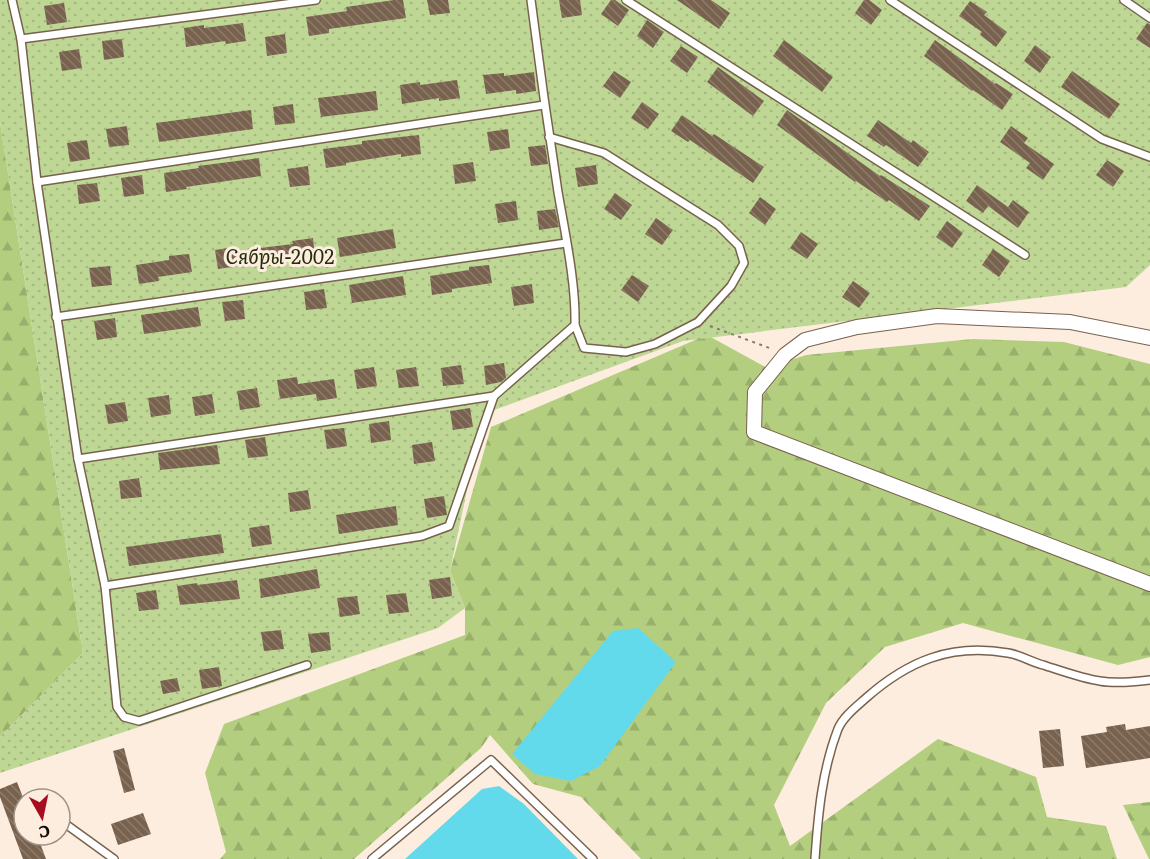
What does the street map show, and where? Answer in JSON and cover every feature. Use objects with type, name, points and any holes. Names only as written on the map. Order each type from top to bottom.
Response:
[{"type":"street","points":[[1150,338],[1070,322],[937,316],[857,327],[805,340],[785,355],[755,392],[754,432],[1150,584]]},
{"type":"lane","points":[[12,0],[21,39],[37,182],[78,459],[105,586],[117,707],[124,717],[140,721],[307,665]]},
{"type":"lane","points":[[21,39],[316,0]]},
{"type":"lane","points":[[531,0],[544,105],[549,137],[566,243],[575,312],[574,325],[584,348],[626,352],[655,344],[698,322],[731,286],[744,263],[739,246],[718,225],[604,153],[549,137]]},
{"type":"lane","points":[[626,0],[1025,255]]},
{"type":"lane","points":[[890,0],[1102,139],[1150,157]]},
{"type":"lane","points":[[1124,0],[1150,18]]},
{"type":"lane","points":[[37,182],[544,105]]},
{"type":"lane","points":[[56,317],[566,243]]},
{"type":"lane","points":[[105,586],[422,536],[449,526],[494,396],[574,325]]},
{"type":"lane","points":[[78,459],[494,396]]},
{"type":"lane","points":[[815,859],[819,805],[839,726],[853,709],[904,669],[944,653],[983,651],[1024,657],[1099,681],[1150,680]]},
{"type":"lane","points":[[372,859],[491,760],[594,859]]},
{"type":"lane","points":[[72,829],[114,859]]},
{"type":"path","points":[[698,322],[785,355]]},
{"type":"green space","name":"Сябры-2002","points":[[0,0],[1150,0],[1150,265],[1126,287],[683,341],[483,414],[450,571],[465,608],[438,628],[0,773],[0,737],[83,653],[0,122]]},
{"type":"green space","points":[[0,122],[83,653],[0,737]]},
{"type":"green space","points":[[707,335],[767,368],[806,355],[973,339],[1064,342],[1150,364],[1150,657],[1118,665],[963,623],[885,647],[826,703],[774,805],[790,846],[938,739],[1036,777],[1047,817],[1106,826],[1117,859],[641,859],[581,797],[533,784],[490,735],[481,748],[354,859],[220,859],[226,852],[205,773],[224,724],[465,635],[465,608],[450,571],[491,427]]},
{"type":"green space","points":[[1150,802],[1150,859],[1149,859],[1123,805]]},
{"type":"water","points":[[638,628],[676,662],[600,766],[571,781],[535,774],[512,754],[613,631]]},
{"type":"water","points":[[499,786],[524,804],[578,859],[405,859],[482,789]]},
{"type":"building","points":[[403,0],[406,18],[329,29],[329,33],[309,36],[306,17],[347,11],[346,7]]},
{"type":"building","points":[[427,0],[448,0],[450,13],[430,15]]},
{"type":"building","points":[[559,0],[580,0],[582,15],[562,18]]},
{"type":"building","points":[[611,0],[615,0],[629,10],[618,26],[601,14]]},
{"type":"building","points":[[677,0],[711,0],[730,13],[719,29]]},
{"type":"building","points":[[864,0],[869,0],[882,10],[871,25],[855,13]]},
{"type":"building","points":[[970,1],[987,12],[984,15],[1007,32],[996,47],[980,35],[982,32],[959,16]]},
{"type":"building","points":[[64,3],[67,22],[47,25],[44,6]]},
{"type":"building","points":[[647,20],[664,32],[653,48],[637,36]]},
{"type":"building","points":[[243,23],[246,41],[226,44],[225,41],[186,47],[184,28]]},
{"type":"building","points":[[1147,23],[1150,24],[1150,48],[1136,39]]},
{"type":"building","points":[[285,34],[287,53],[267,56],[265,37]]},
{"type":"building","points":[[122,39],[124,57],[104,60],[102,41]]},
{"type":"building","points":[[784,40],[833,77],[822,92],[773,56]]},
{"type":"building","points":[[935,40],[995,84],[1013,94],[1002,110],[924,56]]},
{"type":"building","points":[[1035,45],[1051,57],[1040,73],[1024,61]]},
{"type":"building","points":[[681,46],[698,57],[687,73],[670,61]]},
{"type":"building","points":[[79,49],[82,68],[62,71],[59,52]]},
{"type":"building","points":[[718,67],[764,101],[753,116],[707,82]]},
{"type":"building","points":[[614,71],[631,82],[620,98],[603,86]]},
{"type":"building","points":[[1072,71],[1120,104],[1109,119],[1061,87]]},
{"type":"building","points":[[534,72],[536,91],[516,94],[516,90],[486,94],[483,75],[504,73],[504,76]]},
{"type":"building","points":[[457,80],[460,98],[439,101],[439,98],[402,104],[400,85]]},
{"type":"building","points":[[376,91],[378,110],[321,117],[318,98]]},
{"type":"building","points":[[642,102],[659,114],[648,129],[631,118]]},
{"type":"building","points":[[293,104],[295,123],[275,125],[273,107]]},
{"type":"building","points":[[251,110],[253,129],[159,142],[156,123]]},
{"type":"building","points":[[787,110],[880,176],[930,206],[919,221],[889,200],[887,202],[855,182],[777,125]]},
{"type":"building","points":[[682,115],[764,167],[753,183],[690,140],[688,142],[671,131]]},
{"type":"building","points":[[878,120],[911,143],[913,140],[929,152],[918,167],[886,145],[884,147],[867,136]]},
{"type":"building","points":[[127,126],[129,145],[109,147],[106,129]]},
{"type":"building","points":[[1011,126],[1028,138],[1024,143],[1054,164],[1043,180],[1026,168],[1030,163],[1000,142]]},
{"type":"building","points":[[508,129],[510,148],[490,151],[487,132]]},
{"type":"building","points":[[419,135],[421,154],[401,157],[401,154],[326,168],[323,149],[362,144],[362,141]]},
{"type":"building","points":[[87,140],[90,159],[70,162],[67,143]]},
{"type":"building","points":[[545,145],[548,164],[531,166],[528,147]]},
{"type":"building","points":[[259,158],[261,176],[166,192],[164,173]]},
{"type":"building","points":[[1107,160],[1124,171],[1113,187],[1096,175]]},
{"type":"building","points":[[473,162],[476,181],[455,184],[453,165]]},
{"type":"building","points":[[596,165],[598,184],[578,187],[575,168]]},
{"type":"building","points":[[308,166],[310,185],[290,187],[287,169]]},
{"type":"building","points":[[142,175],[144,194],[124,197],[121,178]]},
{"type":"building","points":[[97,183],[100,201],[79,204],[77,185]]},
{"type":"building","points":[[977,185],[1008,207],[1013,200],[1029,212],[1018,228],[988,206],[983,213],[966,201]]},
{"type":"building","points":[[615,193],[632,205],[621,220],[604,209]]},
{"type":"building","points":[[760,197],[776,209],[765,225],[749,213]]},
{"type":"building","points":[[516,201],[518,220],[498,223],[495,204]]},
{"type":"building","points":[[555,209],[559,227],[539,230],[537,211]]},
{"type":"building","points":[[656,218],[673,230],[662,245],[645,234]]},
{"type":"building","points":[[947,221],[963,233],[952,248],[936,237]]},
{"type":"building","points":[[393,229],[396,248],[340,257],[337,238]]},
{"type":"building","points":[[801,232],[818,244],[807,259],[790,248]]},
{"type":"building","points":[[313,238],[315,257],[282,261],[283,264],[263,267],[260,248],[293,244],[292,241]]},
{"type":"building","points":[[235,247],[238,266],[218,269],[215,250]]},
{"type":"building","points":[[993,249],[1010,261],[999,277],[982,265]]},
{"type":"building","points":[[189,254],[192,272],[158,277],[159,281],[139,284],[136,265],[169,260],[169,256]]},
{"type":"building","points":[[489,265],[492,283],[452,289],[452,292],[432,295],[430,276]]},
{"type":"building","points":[[110,266],[112,285],[92,287],[89,268]]},
{"type":"building","points":[[632,275],[649,286],[638,302],[621,290]]},
{"type":"building","points":[[403,276],[406,295],[352,303],[349,285]]},
{"type":"building","points":[[853,281],[870,293],[859,308],[842,297]]},
{"type":"building","points":[[532,284],[534,303],[514,306],[511,287]]},
{"type":"building","points":[[324,289],[327,308],[306,310],[304,292]]},
{"type":"building","points":[[243,300],[245,319],[225,321],[222,302]]},
{"type":"building","points":[[198,307],[201,326],[144,334],[141,315]]},
{"type":"building","points":[[115,318],[117,337],[97,340],[94,321]]},
{"type":"building","points":[[504,363],[506,378],[501,382],[486,385],[484,366]]},
{"type":"building","points":[[461,365],[464,384],[443,386],[441,368]]},
{"type":"building","points":[[374,367],[377,386],[357,389],[354,370]]},
{"type":"building","points":[[416,367],[419,386],[399,388],[396,370]]},
{"type":"building","points":[[297,377],[298,384],[334,379],[337,398],[317,401],[316,394],[280,399],[277,380]]},
{"type":"building","points":[[257,388],[260,407],[240,410],[237,391]]},
{"type":"building","points":[[212,394],[215,413],[195,416],[192,397]]},
{"type":"building","points":[[169,395],[171,414],[151,417],[148,398]]},
{"type":"building","points":[[125,402],[128,421],[108,424],[105,405]]},
{"type":"building","points":[[470,408],[473,427],[453,430],[450,411]]},
{"type":"building","points":[[389,421],[391,440],[371,443],[369,424]]},
{"type":"building","points":[[344,428],[347,446],[327,449],[324,430]]},
{"type":"building","points":[[265,437],[268,456],[248,458],[245,440]]},
{"type":"building","points":[[432,442],[435,461],[414,464],[412,445]]},
{"type":"building","points":[[217,445],[220,464],[160,470],[158,453]]},
{"type":"building","points":[[139,478],[142,497],[121,499],[119,481]]},
{"type":"building","points":[[308,490],[311,509],[290,512],[288,493]]},
{"type":"building","points":[[444,496],[447,515],[427,518],[424,499]]},
{"type":"building","points":[[396,506],[398,525],[339,534],[336,515]]},
{"type":"building","points":[[269,525],[272,544],[252,547],[249,528]]},
{"type":"building","points":[[221,534],[224,553],[129,566],[126,547]]},
{"type":"building","points":[[317,569],[320,588],[261,598],[259,579]]},
{"type":"building","points":[[450,577],[452,596],[432,599],[429,580]]},
{"type":"building","points":[[237,580],[240,599],[180,605],[177,586]]},
{"type":"building","points":[[156,590],[159,609],[139,611],[136,593]]},
{"type":"building","points":[[406,593],[409,612],[389,614],[386,595]]},
{"type":"building","points":[[357,596],[360,614],[340,617],[337,598]]},
{"type":"building","points":[[281,630],[284,649],[264,651],[261,632]]},
{"type":"building","points":[[329,632],[331,650],[311,653],[308,634]]},
{"type":"building","points":[[219,667],[222,686],[202,689],[199,670]]},
{"type":"building","points":[[177,678],[180,691],[163,694],[160,681]]},
{"type":"building","points":[[1125,724],[1126,730],[1150,726],[1150,758],[1086,768],[1081,736],[1107,732],[1106,727]]},
{"type":"building","points":[[1060,729],[1064,766],[1043,768],[1039,731]]},
{"type":"building","points":[[124,748],[135,790],[124,793],[113,751]]},
{"type":"building","points":[[17,782],[19,787],[12,787],[12,829],[0,797],[0,789]]},
{"type":"building","points":[[143,813],[151,834],[118,845],[111,824]]},
{"type":"building","points":[[19,847],[42,847],[46,859],[23,859]]}]
